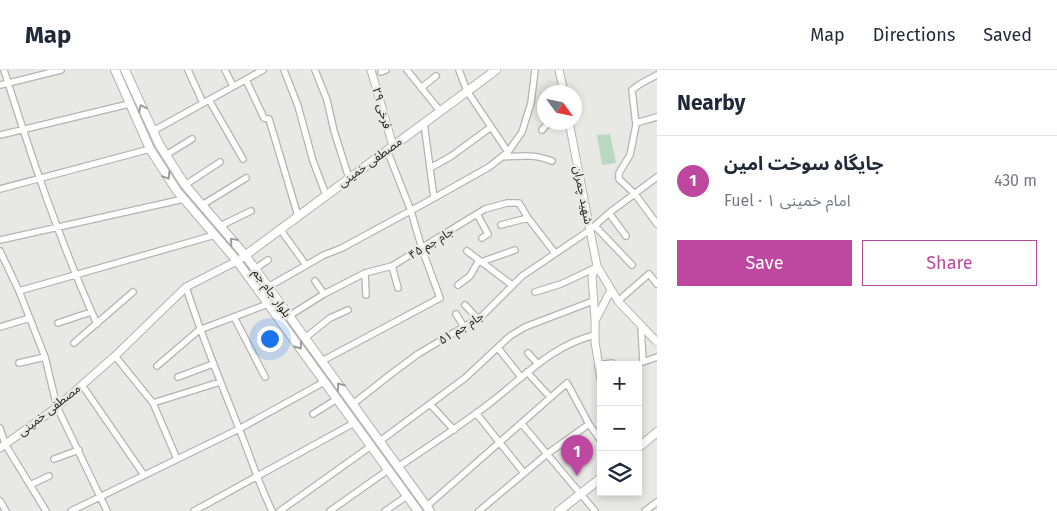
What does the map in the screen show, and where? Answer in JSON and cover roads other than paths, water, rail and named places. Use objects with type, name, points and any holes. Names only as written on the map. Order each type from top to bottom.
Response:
[{"type":"main road","name":"بلوار جام جم","points":[[115,70],[150,149],[184,199],[237,261],[418,511]]},
{"type":"main road","name":"بلوار جام جم","points":[[125,70],[159,144],[185,185],[245,255],[428,509]]},
{"type":"main road","name":"مصطفی خمینی","points":[[237,261],[496,70]]},
{"type":"main road","points":[[150,149],[159,144]]},
{"type":"main road","points":[[642,445],[657,432]]},
{"type":"main road","points":[[559,511],[597,481]]},
{"type":"street","points":[[4,70],[40,179],[75,275],[96,324]]},
{"type":"street","points":[[0,85],[61,70]]},
{"type":"street","points":[[188,70],[243,159]]},
{"type":"street","points":[[226,70],[233,86]]},
{"type":"street","points":[[153,131],[263,70]]},
{"type":"street","points":[[284,70],[298,106],[313,161],[326,195]]},
{"type":"street","points":[[315,70],[327,100],[334,131],[350,178]]},
{"type":"street","name":"فرخی ۲۹","points":[[371,70],[390,148]]},
{"type":"street","points":[[407,70],[440,111]]},
{"type":"street","points":[[459,70],[467,91],[508,152]]},
{"type":"street","points":[[268,287],[306,265],[411,211],[489,167],[508,152],[522,132],[531,103],[535,70]]},
{"type":"street","points":[[559,70],[562,85]]},
{"type":"street","points":[[657,75],[632,90],[636,123],[630,155],[619,173],[619,178],[635,194],[657,224]]},
{"type":"street","points":[[421,88],[436,76]]},
{"type":"street","points":[[246,80],[264,118],[268,120],[298,216]]},
{"type":"street","points":[[0,134],[129,104]]},
{"type":"street","points":[[636,123],[657,116]]},
{"type":"street","points":[[424,123],[434,198]]},
{"type":"street","points":[[430,168],[450,157],[491,127]]},
{"type":"street","name":"شهید چمران","points":[[571,130],[593,228],[597,266],[618,301],[657,342]]},
{"type":"street","points":[[166,155],[192,139]]},
{"type":"street","points":[[322,361],[440,298],[422,249],[390,148]]},
{"type":"street","points":[[0,190],[150,149]]},
{"type":"street","points":[[501,157],[540,156],[552,161]]},
{"type":"street","points":[[185,185],[220,162]]},
{"type":"street","name":"جام جم ۵۱","points":[[353,404],[418,354],[478,319],[522,276],[593,228],[657,177]]},
{"type":"street","points":[[202,205],[246,178]]},
{"type":"street","points":[[0,240],[184,199]]},
{"type":"street","name":"جام جم ۴۵","points":[[289,316],[324,294],[365,273],[392,266],[485,209],[507,203],[519,203],[555,253]]},
{"type":"street","points":[[220,226],[251,211]]},
{"type":"street","points":[[478,214],[488,234],[482,238]]},
{"type":"street","points":[[609,214],[626,236]]},
{"type":"street","points":[[501,225],[528,218]]},
{"type":"street","points":[[593,228],[632,265]]},
{"type":"street","points":[[280,229],[306,265]]},
{"type":"street","points":[[19,291],[215,235]]},
{"type":"street","points":[[458,285],[470,276],[480,261],[515,250]]},
{"type":"street","points":[[467,251],[512,286]]},
{"type":"street","points":[[0,252],[19,291],[45,357],[57,407],[107,511]]},
{"type":"street","points":[[255,269],[268,260]]},
{"type":"street","name":"مصطفی خمینی","points":[[3,446],[57,407],[116,356],[186,287],[237,261]]},
{"type":"street","points":[[392,266],[398,288]]},
{"type":"street","points":[[535,292],[561,284],[597,266]]},
{"type":"street","name":"شهید چمران","points":[[597,266],[592,276],[598,361]]},
{"type":"street","points":[[365,273],[366,295]]},
{"type":"street","points":[[618,301],[649,274],[657,284]]},
{"type":"street","points":[[315,281],[324,294]]},
{"type":"street","points":[[186,287],[199,330],[270,510]]},
{"type":"street","points":[[595,320],[611,290]]},
{"type":"street","points":[[74,343],[133,292]]},
{"type":"street","points":[[380,441],[465,378],[510,336],[525,327],[593,301]]},
{"type":"street","points":[[157,366],[199,330],[268,304]]},
{"type":"street","points":[[465,304],[478,319]]},
{"type":"street","points":[[305,338],[330,318],[348,310]]},
{"type":"street","points":[[58,323],[91,312]]},
{"type":"street","points":[[456,314],[464,327]]},
{"type":"street","points":[[234,317],[265,377]]},
{"type":"street","points":[[0,327],[30,318]]},
{"type":"street","points":[[642,326],[643,362],[657,357]]},
{"type":"street","points":[[398,467],[454,430],[526,372],[557,350],[578,339],[595,335]]},
{"type":"street","points":[[498,348],[521,377]]},
{"type":"street","points":[[528,353],[538,364]]},
{"type":"street","points":[[116,356],[153,403],[177,459]]},
{"type":"street","points":[[19,363],[45,357]]},
{"type":"street","points":[[178,377],[213,364]]},
{"type":"street","points":[[526,372],[550,397]]},
{"type":"street","points":[[153,403],[220,382]]},
{"type":"street","points":[[71,511],[239,429],[324,382]]},
{"type":"street","points":[[428,509],[499,442],[567,383],[597,435]]},
{"type":"street","points":[[82,385],[144,475]]},
{"type":"street","points":[[313,414],[336,399]]},
{"type":"street","points":[[430,404],[454,430]]},
{"type":"street","points":[[476,413],[524,473]]},
{"type":"street","points":[[194,511],[354,423]]},
{"type":"street","points":[[521,423],[595,511]]},
{"type":"street","points":[[479,511],[547,454],[589,424]]},
{"type":"street","points":[[0,428],[3,446],[46,511]]},
{"type":"street","points":[[280,511],[371,446]]},
{"type":"street","points":[[54,459],[79,450]]},
{"type":"street","points":[[330,511],[388,470]]},
{"type":"street","points":[[30,485],[49,476]]},
{"type":"street","points":[[385,511],[407,496]]},
{"type":"street","points":[[0,501],[6,511]]},
{"type":"street","points":[[645,511],[657,502]]},
{"type":"place","name":"جایگاه سوخت امین","points":[[577,476]]}]
